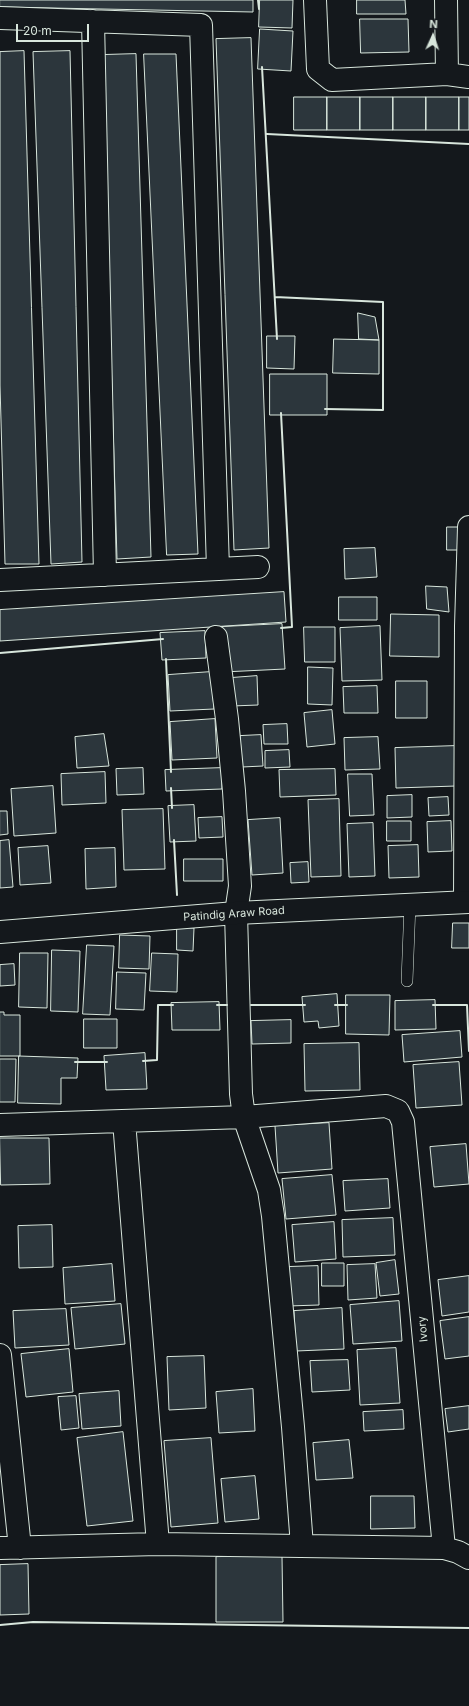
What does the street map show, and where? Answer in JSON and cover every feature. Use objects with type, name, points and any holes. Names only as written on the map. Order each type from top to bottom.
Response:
[{"type":"street","points":[[315,0],[318,69],[332,80],[447,74],[469,77]]},
{"type":"street","points":[[446,0],[447,74]]},
{"type":"street","points":[[0,18],[201,25],[218,569]]},
{"type":"street","points":[[93,21],[105,575]]},
{"type":"street","points":[[467,902],[466,626],[469,527]]},
{"type":"street","points":[[0,580],[258,567]]},
{"type":"street","points":[[216,637],[227,719],[234,790],[240,886],[236,913],[241,1094],[244,1117],[269,1190],[273,1216],[293,1427],[302,1546]]},
{"type":"street","name":"Patindig Araw Road","points":[[0,932],[236,913],[467,902]]},
{"type":"street","name":"Ivory","points":[[244,1117],[386,1106],[398,1111],[403,1122],[444,1548]]},
{"type":"street","points":[[0,1125],[244,1117]]},
{"type":"street","points":[[124,1121],[158,1544]]},
{"type":"street","points":[[0,1355],[10,1548],[158,1544],[444,1548],[458,1552],[469,1558]]},
{"type":"lane","points":[[407,981],[410,904]]},
{"type":"building","points":[[0,0],[253,0],[253,12],[0,7]]},
{"type":"building","points":[[260,0],[293,0],[292,28],[259,27]]},
{"type":"building","points":[[357,0],[405,0],[406,14],[357,14]]},
{"type":"building","points":[[360,19],[408,19],[409,52],[361,53]]},
{"type":"building","points":[[260,29],[293,31],[291,71],[258,69]]},
{"type":"building","points":[[251,38],[269,548],[234,550],[216,39]]},
{"type":"building","points":[[24,51],[39,564],[5,564],[0,385],[0,52]]},
{"type":"building","points":[[70,51],[82,562],[51,564],[33,52]]},
{"type":"building","points":[[136,54],[151,557],[117,559],[102,55]]},
{"type":"building","points":[[144,54],[176,54],[198,554],[167,555]]},
{"type":"building","points":[[294,97],[327,97],[327,130],[294,130]]},
{"type":"building","points":[[327,97],[360,97],[360,130],[327,130]]},
{"type":"building","points":[[360,97],[393,97],[393,130],[360,130]]},
{"type":"building","points":[[393,97],[426,97],[426,130],[393,130]]},
{"type":"building","points":[[426,97],[459,97],[459,130],[426,130]]},
{"type":"building","points":[[459,97],[469,97],[469,130],[459,130]]},
{"type":"building","points":[[358,313],[375,317],[379,340],[359,339]]},
{"type":"building","points":[[267,336],[295,336],[294,369],[267,368]]},
{"type":"building","points":[[334,339],[379,340],[379,374],[333,373]]},
{"type":"building","points":[[270,374],[327,374],[327,415],[270,415]]},
{"type":"building","points":[[447,527],[463,527],[462,550],[447,550]]},
{"type":"building","points":[[375,548],[377,577],[345,579],[344,549]]},
{"type":"building","points":[[426,586],[447,587],[449,612],[427,609]]},
{"type":"building","points":[[284,592],[286,622],[0,641],[0,610]]},
{"type":"building","points":[[339,597],[377,597],[377,620],[339,620]]},
{"type":"building","points":[[391,614],[439,615],[439,657],[390,656]]},
{"type":"building","points":[[282,624],[285,669],[223,672],[221,627]]},
{"type":"building","points":[[380,626],[382,680],[342,681],[340,628]]},
{"type":"building","points":[[304,627],[335,627],[335,662],[305,662]]},
{"type":"building","points":[[205,631],[206,658],[162,660],[160,633]]},
{"type":"building","points":[[308,667],[333,668],[332,705],[308,704]]},
{"type":"building","points":[[211,672],[214,709],[170,711],[168,675]]},
{"type":"building","points":[[257,676],[258,705],[232,706],[231,678]]},
{"type":"building","points":[[396,681],[427,681],[427,718],[396,718]]},
{"type":"building","points":[[377,686],[378,713],[344,713],[343,687]]},
{"type":"building","points":[[332,710],[335,744],[307,747],[304,713]]},
{"type":"building","points":[[215,719],[217,758],[172,760],[170,722]]},
{"type":"building","points":[[287,724],[288,744],[264,744],[263,725]]},
{"type":"building","points":[[104,734],[109,766],[77,768],[75,737]]},
{"type":"building","points":[[261,735],[263,766],[242,767],[240,736]]},
{"type":"building","points":[[378,737],[380,769],[345,770],[344,738]]},
{"type":"building","points":[[455,746],[456,786],[396,788],[395,748]]},
{"type":"building","points":[[289,750],[290,767],[265,768],[265,751]]},
{"type":"building","points":[[143,768],[144,794],[117,795],[116,769]]},
{"type":"building","points":[[222,768],[222,789],[166,791],[165,770]]},
{"type":"building","points":[[335,769],[336,795],[280,797],[279,770]]},
{"type":"building","points":[[105,772],[106,803],[62,805],[61,774]]},
{"type":"building","points":[[348,774],[372,774],[374,815],[350,816]]},
{"type":"building","points":[[53,786],[56,833],[14,836],[11,789]]},
{"type":"building","points":[[412,795],[412,817],[387,818],[387,796]]},
{"type":"building","points":[[448,797],[449,815],[429,816],[428,798]]},
{"type":"building","points":[[339,799],[341,876],[311,877],[308,800]]},
{"type":"building","points":[[194,805],[196,841],[170,842],[168,806]]},
{"type":"building","points":[[163,809],[165,869],[124,870],[122,810]]},
{"type":"building","points":[[0,811],[7,811],[8,834],[0,835]]},
{"type":"building","points":[[222,817],[223,837],[199,838],[198,818]]},
{"type":"building","points":[[280,818],[283,873],[252,875],[248,820]]},
{"type":"building","points":[[387,821],[411,821],[411,841],[387,841]]},
{"type":"building","points":[[451,821],[452,851],[428,852],[427,822]]},
{"type":"building","points":[[373,823],[375,876],[349,877],[347,824]]},
{"type":"building","points":[[9,840],[13,887],[0,888],[0,841]]},
{"type":"building","points":[[418,845],[419,877],[389,878],[388,846]]},
{"type":"building","points":[[48,846],[51,883],[20,885],[18,848]]},
{"type":"building","points":[[115,848],[116,887],[86,889],[85,849]]},
{"type":"building","points":[[184,859],[223,859],[223,881],[184,881]]},
{"type":"building","points":[[308,862],[309,882],[291,883],[290,863]]},
{"type":"building","points":[[453,923],[469,923],[469,948],[452,948]]},
{"type":"building","points":[[177,927],[194,928],[193,951],[177,950]]},
{"type":"building","points":[[120,935],[150,936],[149,969],[119,968]]},
{"type":"building","points":[[87,945],[114,946],[110,1015],[83,1014]]},
{"type":"building","points":[[52,950],[80,951],[78,1012],[51,1011]]},
{"type":"building","points":[[20,953],[48,953],[47,1008],[19,1007]]},
{"type":"building","points":[[152,953],[178,954],[177,992],[150,991]]},
{"type":"building","points":[[14,964],[15,985],[0,986],[0,965]]},
{"type":"building","points":[[117,972],[146,973],[144,1010],[116,1009]]},
{"type":"building","points":[[337,994],[339,1026],[319,1028],[318,1021],[304,1022],[302,997]]},
{"type":"building","points":[[346,995],[390,995],[389,1035],[346,1034]]},
{"type":"building","points":[[435,1000],[436,1029],[395,1030],[395,1001]]},
{"type":"building","points":[[219,1002],[220,1030],[172,1030],[171,1003]]},
{"type":"building","points":[[0,1012],[4,1012],[4,1015],[20,1015],[20,1056],[0,1056]]},
{"type":"building","points":[[84,1019],[117,1019],[117,1048],[84,1048]]},
{"type":"building","points":[[291,1020],[291,1043],[252,1044],[251,1021]]},
{"type":"building","points":[[460,1031],[462,1057],[404,1062],[402,1035]]},
{"type":"building","points":[[359,1043],[360,1090],[305,1091],[304,1044]]},
{"type":"building","points":[[145,1053],[147,1089],[106,1090],[104,1056]]},
{"type":"building","points":[[19,1056],[78,1058],[77,1078],[61,1078],[61,1104],[18,1103]]},
{"type":"building","points":[[0,1059],[16,1059],[15,1102],[0,1102]]},
{"type":"building","points":[[459,1062],[462,1105],[416,1108],[413,1065]]},
{"type":"building","points":[[329,1123],[332,1169],[278,1173],[275,1126]]},
{"type":"building","points":[[0,1138],[49,1138],[50,1184],[1,1185]]},
{"type":"building","points":[[466,1144],[469,1184],[434,1187],[430,1147]]},
{"type":"building","points":[[332,1175],[336,1215],[286,1219],[282,1179]]},
{"type":"building","points":[[388,1179],[390,1208],[345,1211],[343,1181]]},
{"type":"building","points":[[393,1218],[395,1255],[343,1257],[342,1220]]},
{"type":"building","points":[[334,1222],[336,1259],[295,1262],[292,1225]]},
{"type":"building","points":[[52,1225],[53,1267],[19,1268],[18,1226]]},
{"type":"building","points":[[395,1260],[399,1294],[380,1296],[376,1263]]},
{"type":"building","points":[[322,1263],[344,1263],[344,1286],[322,1286]]},
{"type":"building","points":[[112,1264],[115,1301],[65,1304],[63,1268]]},
{"type":"building","points":[[375,1264],[377,1298],[348,1300],[347,1265]]},
{"type":"building","points":[[318,1266],[319,1305],[288,1306],[287,1267]]},
{"type":"building","points":[[469,1276],[469,1312],[442,1316],[438,1280]]},
{"type":"building","points":[[399,1301],[402,1341],[353,1344],[350,1305]]},
{"type":"building","points":[[121,1304],[125,1344],[75,1349],[71,1308]]},
{"type":"building","points":[[342,1308],[344,1349],[296,1351],[294,1311]]},
{"type":"building","points":[[66,1309],[69,1345],[15,1348],[13,1311]]},
{"type":"building","points":[[469,1317],[469,1356],[445,1359],[440,1321]]},
{"type":"building","points":[[396,1348],[400,1403],[360,1405],[357,1350]]},
{"type":"building","points":[[69,1349],[73,1392],[26,1397],[21,1354]]},
{"type":"building","points":[[204,1356],[206,1408],[169,1410],[167,1357]]},
{"type":"building","points":[[348,1360],[350,1390],[312,1392],[310,1361]]},
{"type":"building","points":[[253,1389],[255,1431],[219,1433],[216,1392]]},
{"type":"building","points":[[119,1391],[121,1426],[82,1429],[79,1394]]},
{"type":"building","points":[[76,1396],[79,1428],[61,1430],[58,1397]]},
{"type":"building","points":[[469,1406],[469,1429],[448,1432],[445,1409]]},
{"type":"building","points":[[403,1410],[404,1429],[364,1431],[363,1412]]},
{"type":"building","points":[[123,1432],[133,1521],[87,1526],[77,1438]]},
{"type":"building","points":[[211,1438],[218,1523],[171,1527],[164,1441]]},
{"type":"building","points":[[349,1440],[353,1478],[316,1480],[313,1443]]},
{"type":"building","points":[[255,1476],[259,1519],[225,1522],[221,1479]]},
{"type":"building","points":[[371,1496],[414,1496],[415,1528],[371,1529]]},
{"type":"building","points":[[282,1556],[283,1622],[216,1622],[216,1557]]},
{"type":"building","points":[[28,1564],[29,1614],[0,1615],[0,1565]]},
{"type":"wall","points":[[258,0],[259,9]]},
{"type":"wall","points":[[262,67],[277,339]]},
{"type":"wall","points":[[267,134],[469,144]]},
{"type":"wall","points":[[275,297],[383,302],[383,410],[325,409]]},
{"type":"wall","points":[[281,413],[292,627],[281,628]]},
{"type":"wall","points":[[0,653],[163,639]]},
{"type":"wall","points":[[166,659],[171,772]]},
{"type":"wall","points":[[171,788],[172,808]]},
{"type":"wall","points":[[174,840],[177,895]]},
{"type":"wall","points":[[143,1061],[157,1060],[158,1005],[173,1005]]},
{"type":"wall","points":[[217,1005],[227,1005]]},
{"type":"wall","points":[[251,1005],[305,1005]]},
{"type":"wall","points":[[335,1005],[347,1005]]},
{"type":"wall","points":[[433,1005],[467,1005],[469,1051]]},
{"type":"wall","points":[[75,1062],[107,1062]]},
{"type":"wall","points":[[0,1625],[33,1622],[469,1628]]}]
